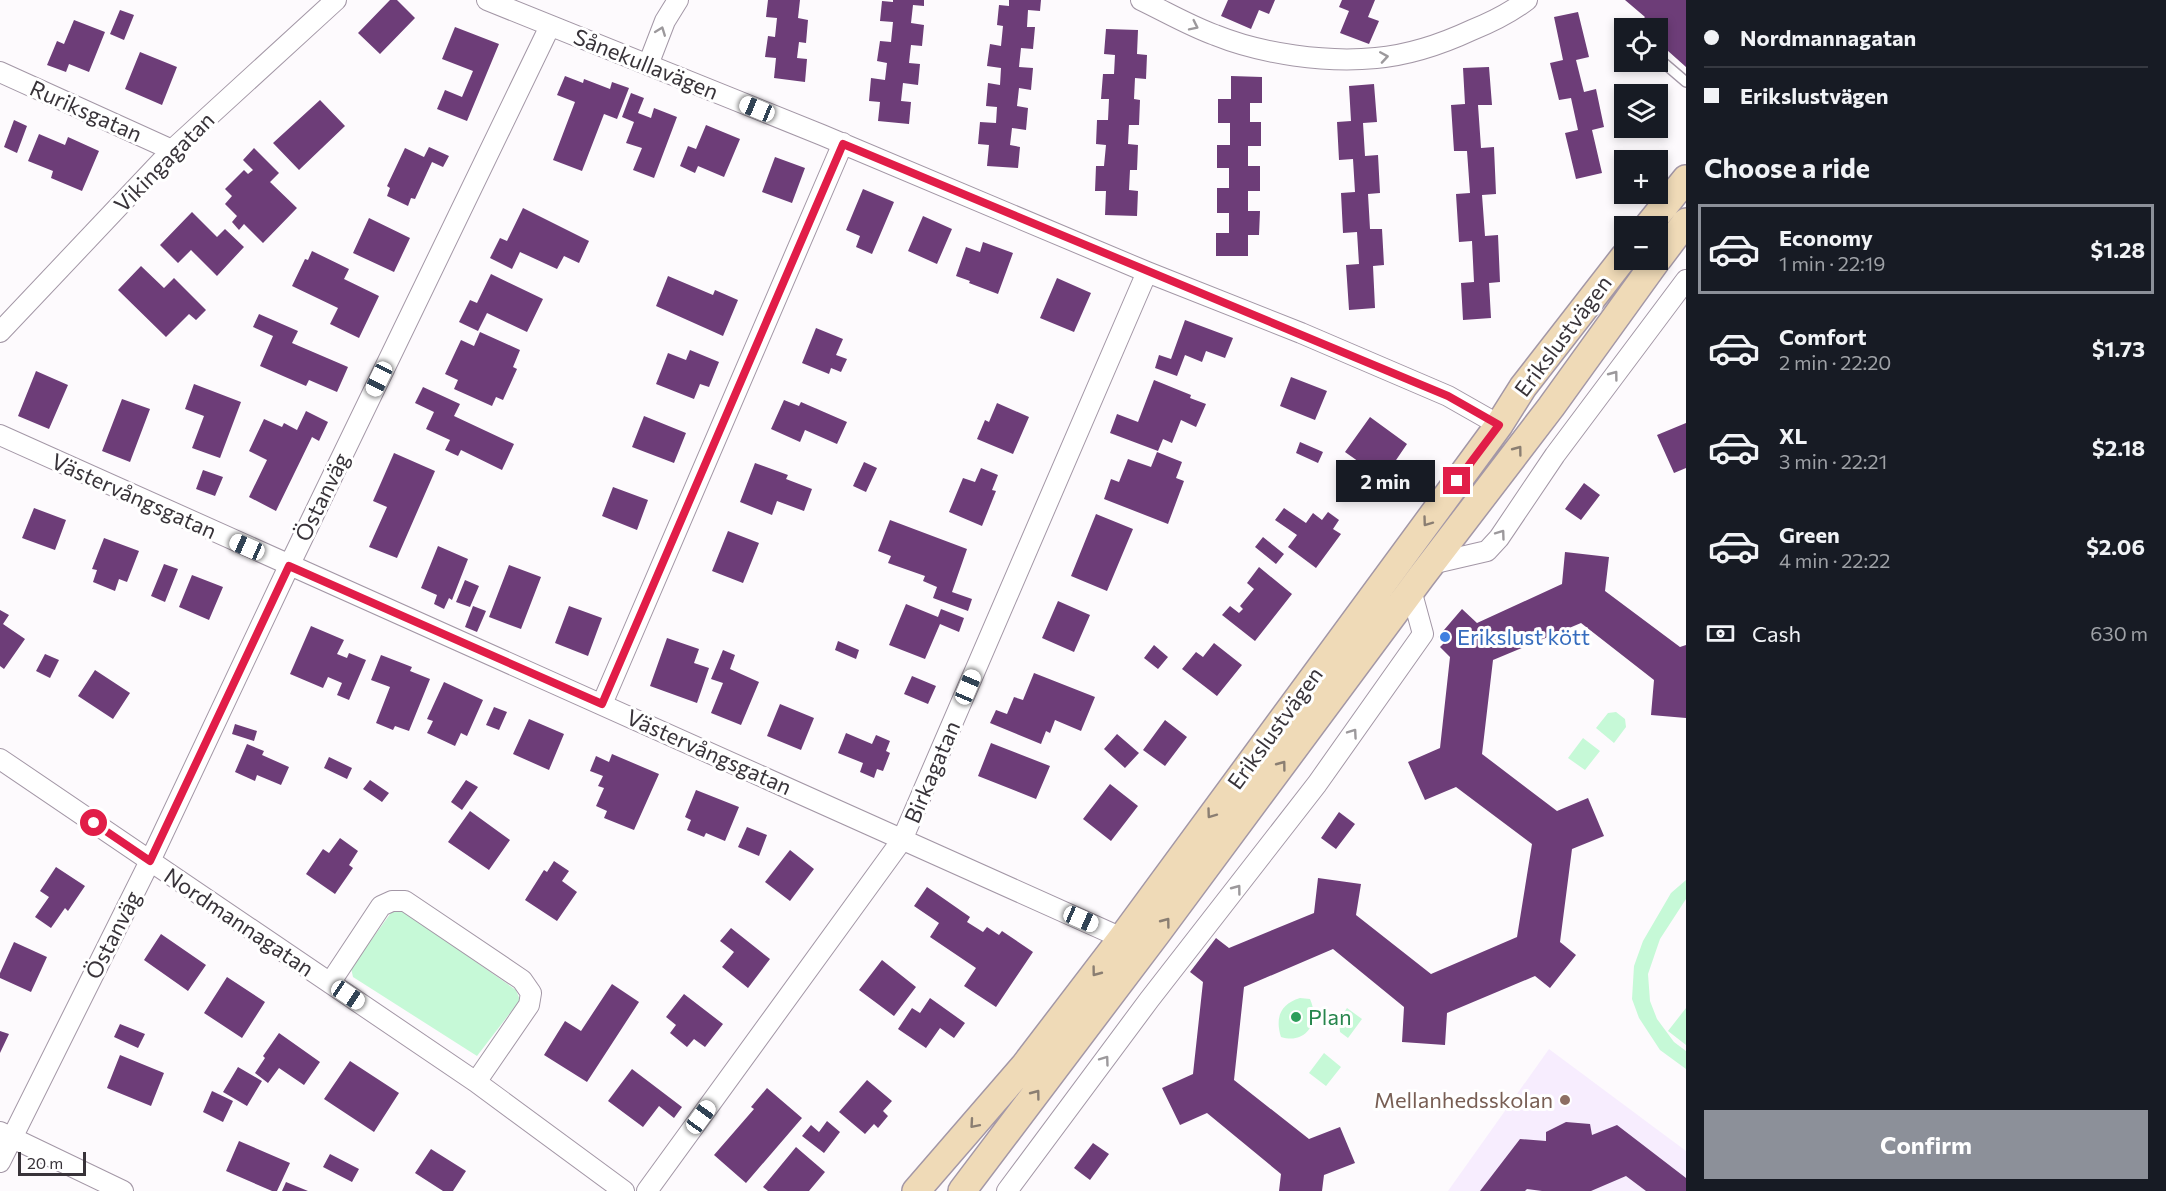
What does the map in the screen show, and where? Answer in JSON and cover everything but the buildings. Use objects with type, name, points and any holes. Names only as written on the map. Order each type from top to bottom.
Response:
[{"type":"street","name":"Vikingagatan","points":[[0,332],[172,150],[336,0]]},
{"type":"street","name":"Sånekullavägen","points":[[487,0],[843,144],[1147,272],[1301,333],[1448,396],[1499,425]]},
{"type":"street","points":[[648,65],[665,21],[678,0]]},
{"type":"street","points":[[1141,0],[1215,35],[1257,49],[1320,58],[1376,58],[1409,52],[1447,41],[1488,23],[1513,11],[1527,0]]},
{"type":"street","name":"Östanväg","points":[[0,1162],[5,1134],[150,861],[289,566],[550,26]]},
{"type":"street","name":"Ruriksgatan","points":[[0,72],[172,150]]},
{"type":"street","points":[[602,704],[843,144]]},
{"type":"street","points":[[1656,216],[1686,179]]},
{"type":"street","name":"Erikslustvägen","points":[[1668,245],[1686,222]]},
{"type":"street","name":"Erikslustvägen","points":[[916,1191],[1025,1065],[1122,938],[1499,425],[1523,387],[1614,269]]},
{"type":"street","name":"Erikslustvägen","points":[[962,1191],[1551,407],[1649,270]]},
{"type":"street","name":"Birkagatan","points":[[647,1191],[902,840],[1147,272]]},
{"type":"street","points":[[1431,564],[1487,551],[1499,538],[1566,440],[1686,280]]},
{"type":"street","name":"Västervångsgatan","points":[[0,435],[1122,938]]},
{"type":"street","points":[[1007,1191],[1149,1000],[1317,784],[1423,634],[1412,590]]},
{"type":"street","name":"Nordmannagatan","points":[[0,759],[476,1082],[624,1191]]},
{"type":"street","points":[[330,983],[381,906],[392,902],[405,902],[522,980],[531,993],[530,1005],[476,1082]]},
{"type":"street","points":[[5,1134],[123,1191]]},
{"type":"lane","points":[[1668,67],[1686,82]]},
{"type":"shaded area","name":"Mellanhedsskolan","points":[[1549,1049],[1686,1151],[1686,1191],[1448,1191]]},
{"type":"green space","points":[[1616,712],[1625,719],[1626,727],[1614,743],[1596,728],[1608,713]]},
{"type":"green space","points":[[1583,738],[1600,751],[1585,770],[1568,758]]},
{"type":"green space","points":[[1686,880],[1686,899],[1660,939],[1648,974],[1650,1001],[1657,1019],[1674,1042],[1686,1051],[1686,1069],[1660,1050],[1639,1018],[1632,999],[1634,966],[1643,941],[1671,893]]},
{"type":"green space","points":[[393,910],[405,912],[516,990],[520,1000],[477,1056],[353,977],[351,968]]},
{"type":"green space","name":"Plan","points":[[1300,998],[1310,999],[1313,1007],[1312,1023],[1309,1029],[1298,1038],[1281,1037],[1279,1018],[1281,1013],[1288,1004]]},
{"type":"green space","points":[[1347,1008],[1362,1019],[1348,1038],[1340,1032],[1339,1020]]},
{"type":"green space","points":[[1686,1008],[1686,1045],[1668,1031]]},
{"type":"green space","points":[[1324,1053],[1341,1067],[1326,1086],[1309,1073]]},
{"type":"place","name":"Erikslust kött","points":[[1445,637]]},
{"type":"place","name":"Plan","points":[[1296,1017]]},
{"type":"place","name":"Mellanhedsskolan","points":[[1565,1100]]},
{"type":"route","points":[[94,823],[150,861],[289,566],[602,704],[843,144],[1448,396],[1499,425],[1457,481]]}]
